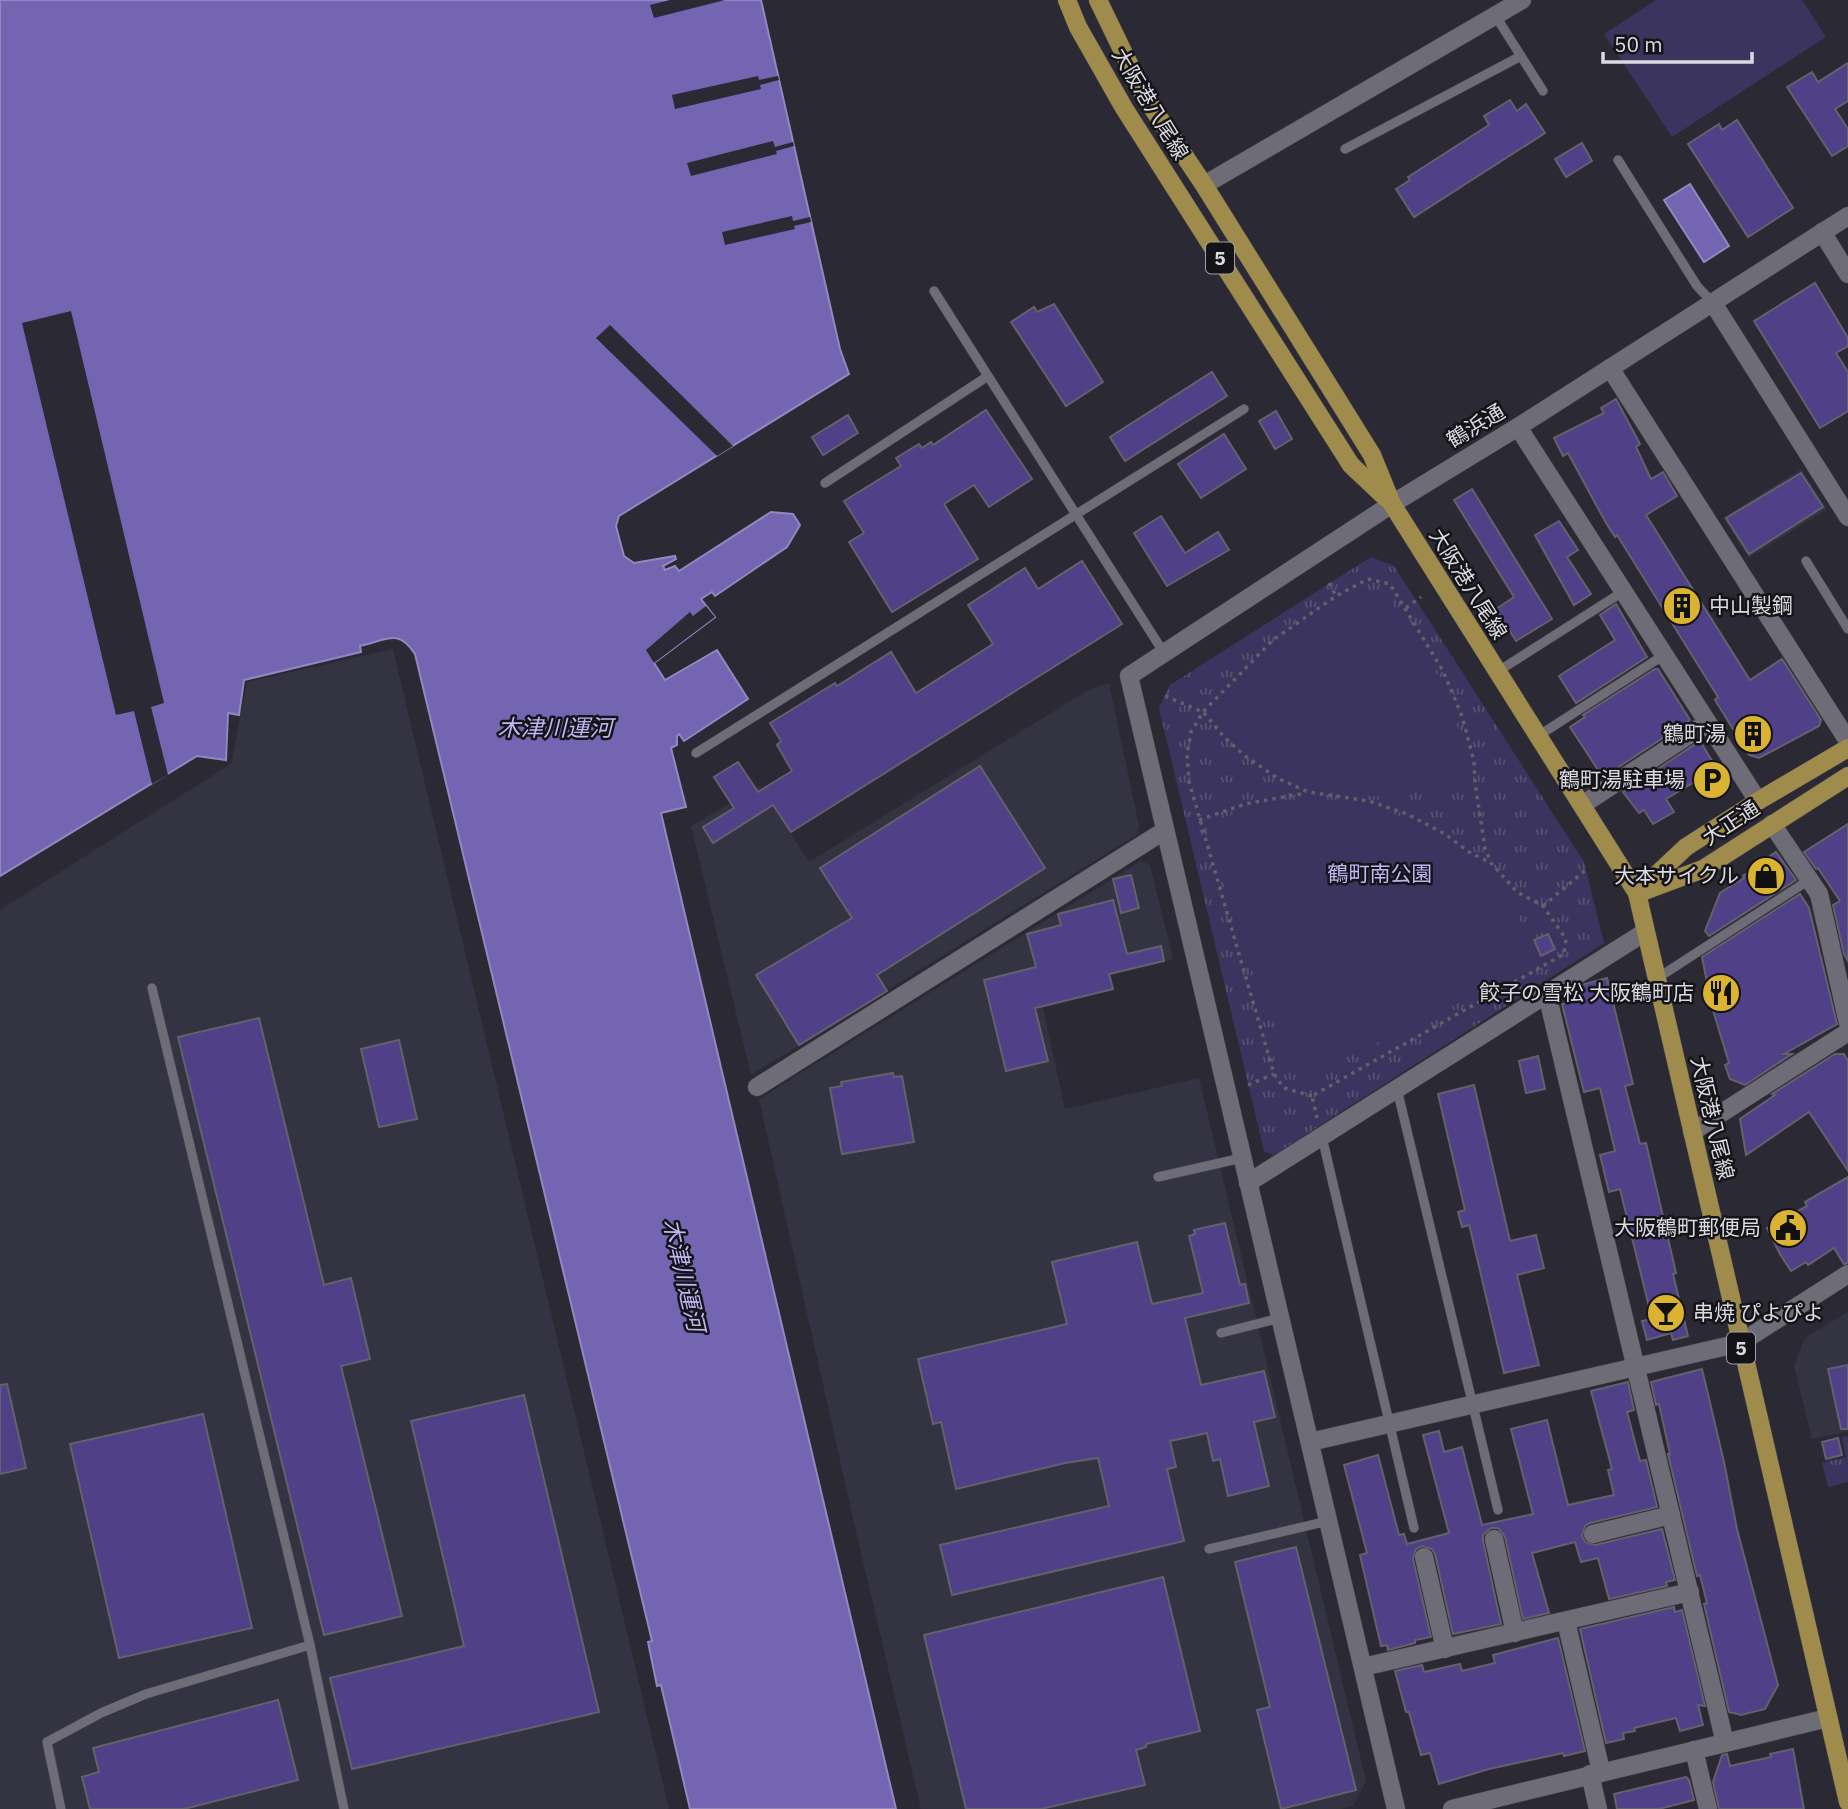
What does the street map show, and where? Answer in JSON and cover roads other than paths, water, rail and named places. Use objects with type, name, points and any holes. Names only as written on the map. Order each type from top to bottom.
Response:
[{"type":"main road","name":"大阪港八尾線","points":[[1067,0],[1078,27],[1124,108],[1352,465],[1392,504]]},
{"type":"main road","name":"大阪港八尾線","points":[[1098,0],[1145,97],[1204,185],[1372,455],[1392,504],[1637,893],[1848,1802]]},
{"type":"main road","name":"大正通","points":[[1637,893],[1686,847],[1848,748]]},
{"type":"main road","name":"大正通","points":[[1637,893],[1703,869],[1848,776]]},
{"type":"street","points":[[1204,185],[1522,0]]},
{"type":"street","name":"鶴浜通","points":[[1164,831],[1129,676],[1392,504],[1610,369],[1848,216]]},
{"type":"street","points":[[1822,232],[1848,274]]},
{"type":"street","points":[[1713,303],[1848,517]]},
{"type":"street","points":[[1610,369],[1848,741]]},
{"type":"street","points":[[1518,427],[1758,801]]},
{"type":"street","points":[[1582,805],[1707,723]]},
{"type":"street","points":[[1772,824],[1819,894],[1848,1023]]},
{"type":"street","points":[[757,1087],[1164,831],[1396,1809]]},
{"type":"street","points":[[1248,1183],[1645,932]]},
{"type":"street","points":[[1548,994],[1725,1743]]},
{"type":"street","points":[[1692,1132],[1848,1032]]},
{"type":"street","points":[[1310,1443],[1740,1343],[1848,1274]]},
{"type":"street","points":[[1593,1534],[1671,1515]]},
{"type":"street","points":[[1494,1539],[1515,1633]]},
{"type":"street","points":[[1424,1558],[1445,1649]]},
{"type":"street","points":[[1363,1667],[1690,1592]]},
{"type":"street","points":[[1566,1621],[1595,1773],[1598,1809]]},
{"type":"street","points":[[1452,1809],[1501,1803],[1595,1773],[1828,1718]]},
{"type":"street","points":[[1694,1750],[1708,1809]]},
{"type":"lane","points":[[1495,15],[1543,91]]},
{"type":"lane","points":[[1345,149],[1521,56]]},
{"type":"lane","points":[[1618,160],[1697,286],[1713,303]]},
{"type":"lane","points":[[934,291],[1164,653]]},
{"type":"lane","points":[[825,483],[988,376]]},
{"type":"lane","points":[[696,753],[1244,409]]},
{"type":"lane","points":[[1806,561],[1848,629]]},
{"type":"lane","points":[[1497,672],[1624,591]]},
{"type":"lane","points":[[1538,736],[1664,655]]},
{"type":"lane","points":[[1656,979],[1810,880]]},
{"type":"lane","points":[[152,988],[310,1645],[344,1809]]},
{"type":"lane","points":[[1397,1088],[1498,1510]]},
{"type":"lane","points":[[1322,1137],[1414,1528]]},
{"type":"lane","points":[[1158,1177],[1242,1158]]},
{"type":"lane","points":[[1222,1333],[1280,1318]]},
{"type":"lane","points":[[1209,1549],[1328,1521]]},
{"type":"lane","points":[[61,1809],[47,1742],[101,1713],[146,1694],[310,1645]]},
{"type":"water","name":"木津川運河","points":[[0,0],[761,0],[840,349],[849,374],[619,516],[616,526],[624,556],[634,563],[675,556],[676,559],[663,566],[665,570],[675,566],[679,571],[771,512],[793,514],[800,525],[787,547],[715,596],[712,592],[701,599],[715,617],[654,663],[665,680],[717,650],[748,699],[684,741],[679,734],[677,736],[677,745],[671,748],[686,807],[661,813],[896,1809],[690,1809],[661,1685],[657,1686],[648,1642],[652,1641],[415,654],[409,646],[397,638],[385,639],[360,646],[361,652],[244,680],[239,715],[228,713],[226,760],[197,756],[0,876]]},
{"type":"water","points":[[1690,184],[1729,246],[1704,262],[1664,200]]},
{"type":"place","name":"中山製鋼","points":[[1682,606]]},
{"type":"place","name":"鶴町湯","points":[[1753,734]]},
{"type":"place","name":"鶴町湯駐車場","points":[[1712,780]]},
{"type":"place","name":"大本サイクル","points":[[1766,876]]},
{"type":"place","name":"餃子の雪松 大阪鶴町店","points":[[1721,993]]},
{"type":"place","name":"大阪鶴町郵便局","points":[[1788,1228]]},
{"type":"place","name":"串焼 ぴよぴよ","points":[[1666,1313]]},
{"type":"park label","name":"鶴町南公園","points":[[1380,874]]}]
